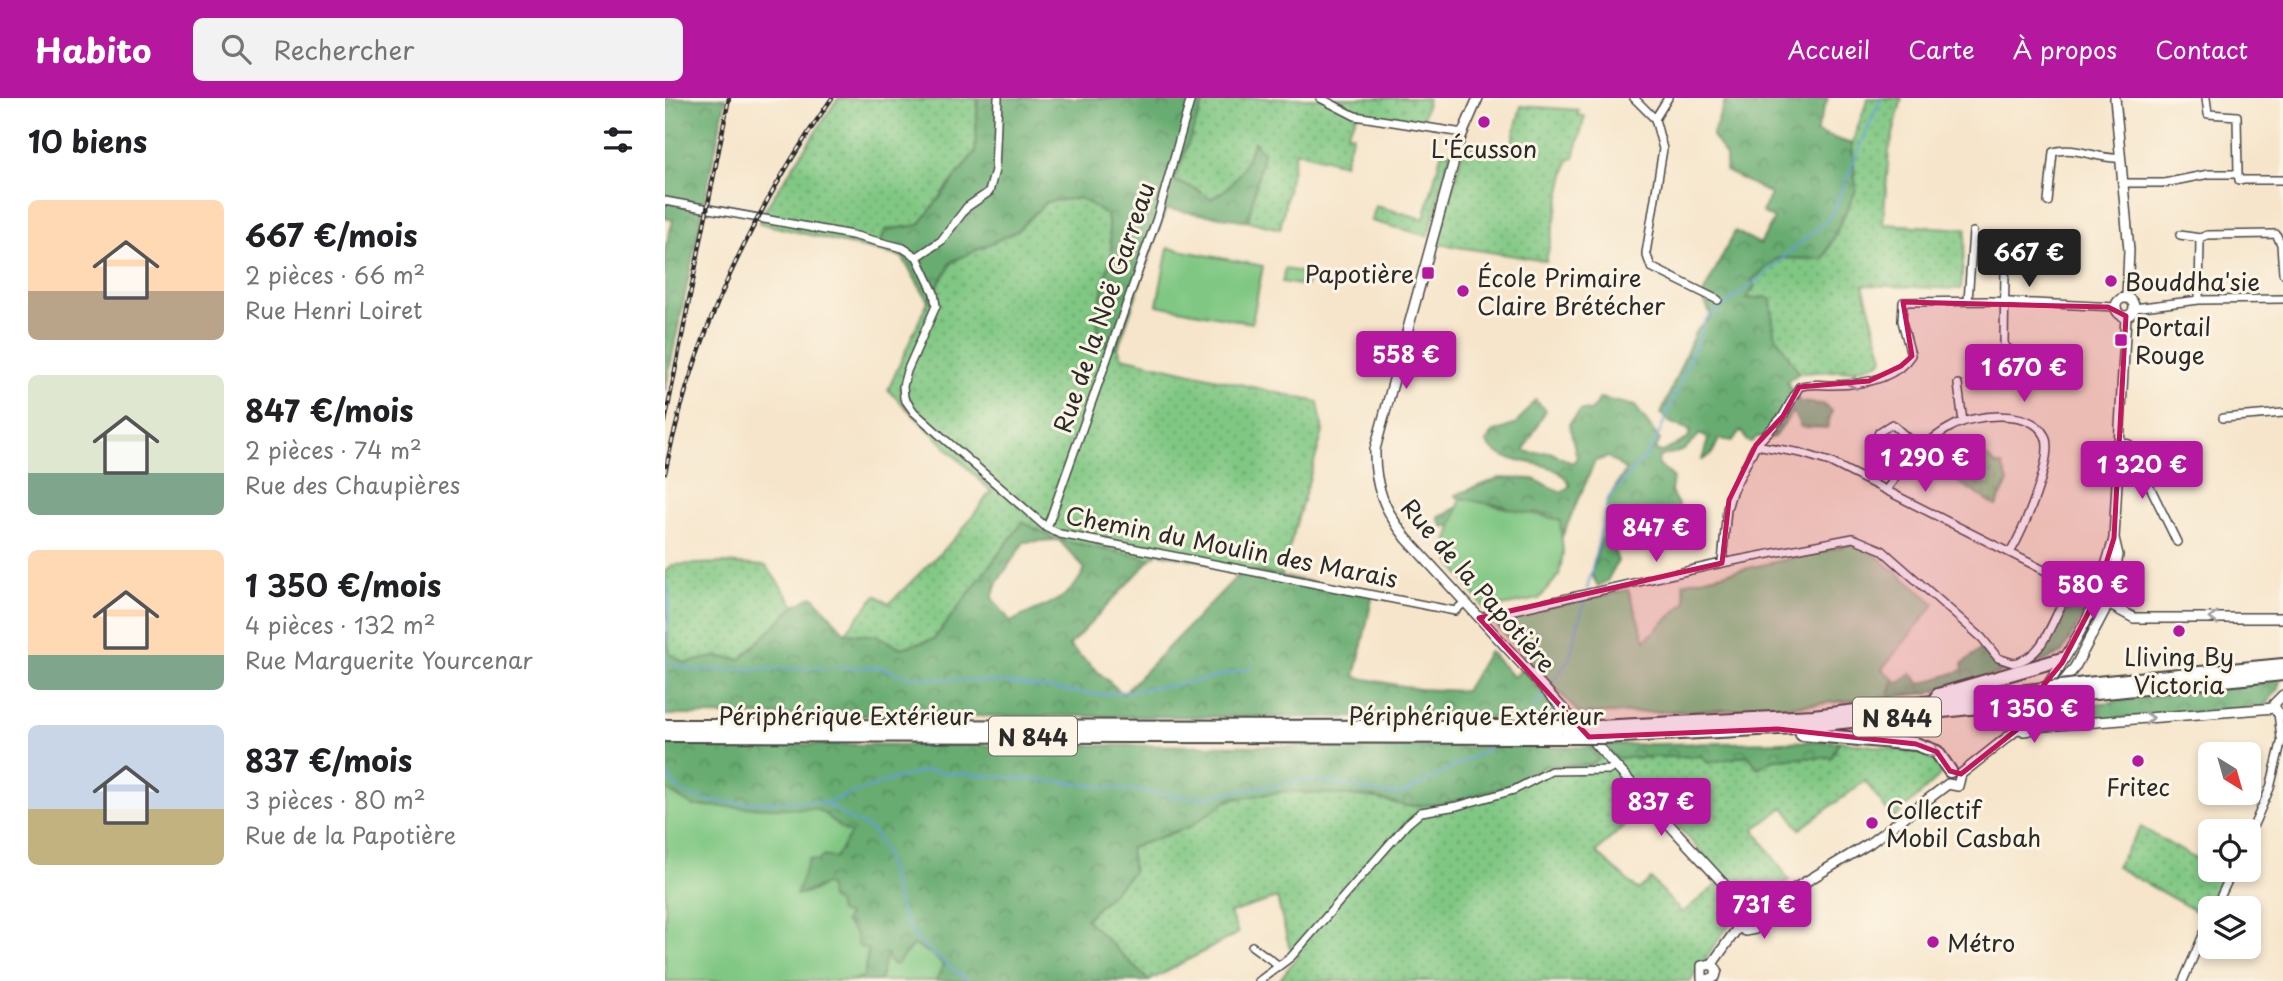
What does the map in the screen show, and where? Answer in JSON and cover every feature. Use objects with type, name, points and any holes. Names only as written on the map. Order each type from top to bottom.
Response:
[{"type":"highway","points":[[1904,707],[1913,700],[1950,693],[2063,659]]},
{"type":"highway","name":"N 844","points":[[665,726],[1600,732],[1904,707],[2086,684],[2263,671],[2283,665]]},
{"type":"highway","name":"Périphérique Extérieur","points":[[1600,732],[1777,729],[2016,703],[2263,671],[2283,674]]},
{"type":"highway","points":[[1777,729],[1786,734],[1916,744],[1937,752],[1953,777]]},
{"type":"highway","name":"Périphérique Extérieur","points":[[665,735],[1563,732]]},
{"type":"street","points":[[665,201],[852,235],[902,248],[917,257],[941,241],[967,207],[989,192],[995,170],[998,98]]},
{"type":"street","name":"Rue de la Noë Garreau","points":[[1047,528],[1157,218],[1191,98]]},
{"type":"street","points":[[1320,98],[1355,116],[1463,133]]},
{"type":"street","name":"Rue de la Papotière","points":[[1478,98],[1463,133],[1402,344],[1375,449],[1374,465],[1379,495],[1395,523],[1479,618],[1723,883],[1741,914]]},
{"type":"street","points":[[1634,98],[1655,119],[1663,149],[1646,253],[1648,261],[1651,267],[1718,300]]},
{"type":"street","points":[[1655,119],[1668,98]]},
{"type":"street","points":[[2115,98],[2125,183],[2129,261],[2127,298],[2134,308]]},
{"type":"street","points":[[2206,98],[2208,114],[2237,116],[2239,180],[2283,180]]},
{"type":"street","points":[[2048,202],[2053,152],[2081,151],[2094,157],[2120,158]]},
{"type":"street","points":[[2125,183],[2164,183],[2209,174],[2238,174]]},
{"type":"street","points":[[1968,301],[1973,232]]},
{"type":"street","points":[[2180,235],[2200,238],[2207,235],[2276,234],[2281,244],[2283,273]]},
{"type":"street","points":[[2199,300],[2200,238]]},
{"type":"street","name":"Chemin du Moulin des Marais","points":[[917,257],[934,293],[936,306],[907,371],[903,386],[904,398],[914,412],[1047,528],[1060,534],[1455,611],[1465,602]]},
{"type":"street","points":[[2059,262],[2016,258],[2008,262],[2005,270],[2004,302],[2006,349],[2014,354],[2054,356],[2064,370]]},
{"type":"street","points":[[2116,307],[2119,300],[2127,298]]},
{"type":"street","points":[[2114,538],[2118,555],[2109,603],[2072,669],[2032,725],[2024,732],[2017,723],[2063,659],[2096,597],[2114,538],[2126,316],[2134,308],[2199,300],[2283,299]]},
{"type":"street","points":[[1722,563],[1729,500],[1756,445],[1783,416],[1799,387],[1840,385],[1880,378],[1893,372],[1911,355],[1901,304],[1905,301],[2116,307]]},
{"type":"street","points":[[2116,307],[2120,314],[2126,316]]},
{"type":"street","points":[[1958,384],[1963,422]]},
{"type":"street","points":[[2224,418],[2283,412]]},
{"type":"street","points":[[1886,490],[1921,450],[1951,426],[2013,415],[2039,429],[2045,437],[2046,452],[2034,506],[2010,553]]},
{"type":"street","points":[[1876,440],[1879,432],[1892,424],[1921,450]]},
{"type":"street","points":[[2118,442],[2129,444],[2178,542]]},
{"type":"street","points":[[1756,445],[1801,453],[1830,462],[2096,597]]},
{"type":"street","points":[[1479,618],[1838,539],[1864,540],[1882,550],[1982,638],[1995,654],[2011,663],[2021,662],[2035,653],[2074,588]]},
{"type":"street","points":[[2096,597],[2105,591],[2109,603],[2134,618],[2283,617],[2283,626]]},
{"type":"street","points":[[2096,597],[2099,608],[2109,603]]},
{"type":"street","points":[[2063,659],[2073,655],[2077,660]]},
{"type":"street","points":[[2063,659],[2065,668],[2072,669]]},
{"type":"street","points":[[2256,819],[2267,794],[2282,739],[2275,702],[2282,693]]},
{"type":"street","points":[[2032,725],[2279,712]]},
{"type":"street","points":[[2023,716],[2029,717],[2032,725]]},
{"type":"street","points":[[1712,964],[1717,970],[1717,979],[1701,979],[1702,966],[1712,964],[1739,926],[1741,914],[1754,913],[1870,843],[2019,728]]},
{"type":"street","points":[[1259,981],[1291,957],[1407,824],[1421,812],[1457,806],[1514,790],[1551,771],[1609,770],[1616,766]]},
{"type":"street","points":[[1739,926],[1745,931],[1755,929],[1758,922],[1754,913]]},
{"type":"street","points":[[1252,946],[1278,965]]},
{"type":"street","points":[[2183,981],[2198,947]]},
{"type":"highlighted area","points":[[1903,302],[2108,307],[2126,316],[2114,538],[2094,602],[2062,663],[2015,720],[2019,728],[1961,774],[1950,771],[1937,752],[1916,744],[1777,729],[1589,737],[1479,618],[1722,563],[1729,500],[1756,445],[1783,416],[1799,387],[1869,381],[1901,366],[1912,356]]},
{"type":"green space","points":[[665,98],[726,98],[665,391],[665,249],[673,220],[665,218]]},
{"type":"green space","points":[[838,98],[978,98],[975,151],[919,225],[885,230],[878,251],[759,223],[762,214]]},
{"type":"green space","points":[[978,98],[1205,98],[1174,181],[1196,189],[1210,199],[1233,183],[1254,142],[1263,153],[1248,221],[1166,209],[1118,348],[1099,344],[1097,312],[1112,251],[1107,215],[1080,198],[1046,202],[1017,231],[953,261],[928,301],[902,257],[878,251],[885,230],[919,225],[975,152]]},
{"type":"green space","points":[[1205,98],[1428,98],[1422,123],[1358,114],[1347,133],[1353,135],[1344,164],[1296,151],[1280,229],[1248,221],[1263,154],[1254,143],[1232,183],[1210,199],[1196,189],[1174,181]]},
{"type":"green space","points":[[1726,98],[1828,98],[1816,132],[1852,144],[1856,190],[1823,259],[1778,258],[1751,281],[1755,286],[1746,299],[1766,297],[1771,300],[1774,333],[1799,373],[1787,382],[1800,402],[1822,404],[1832,411],[1827,428],[1801,427],[1793,412],[1774,437],[1766,440],[1758,436],[1752,442],[1747,441],[1741,431],[1732,441],[1719,439],[1712,454],[1702,460],[1708,439],[1700,434],[1684,450],[1659,457],[1658,464],[1673,477],[1671,492],[1681,510],[1674,519],[1661,524],[1666,528],[1669,545],[1655,544],[1648,527],[1614,535],[1613,547],[1618,561],[1607,581],[1598,586],[1591,574],[1603,535],[1607,501],[1626,470],[1608,457],[1595,461],[1562,537],[1553,538],[1549,534],[1547,515],[1535,512],[1523,519],[1509,520],[1505,506],[1491,504],[1477,508],[1464,523],[1443,527],[1438,518],[1465,503],[1455,495],[1500,478],[1533,479],[1561,492],[1570,486],[1554,469],[1506,457],[1486,442],[1492,433],[1516,424],[1535,400],[1546,410],[1524,450],[1531,453],[1550,452],[1572,463],[1577,458],[1569,424],[1581,410],[1591,411],[1600,398],[1635,406],[1660,440],[1655,450],[1663,452],[1688,439],[1690,430],[1671,423],[1661,414],[1695,332],[1711,317],[1703,297],[1704,292],[1735,231],[1760,244],[1774,219],[1762,212],[1771,194],[1726,171],[1726,156],[1712,136]]},
{"type":"green space","points":[[1868,98],[1902,98],[1889,151],[1883,224],[1966,229],[1961,289],[1863,285],[1883,357],[1881,362],[1854,370],[1799,373],[1774,333],[1772,314],[1766,297],[1746,300],[1754,286],[1751,281],[1778,258],[1824,259],[1856,190],[1852,144]]},
{"type":"green space","points":[[1521,106],[1579,110],[1577,115],[1585,116],[1574,158],[1568,160],[1546,261],[1438,244],[1465,143],[1510,151]]},
{"type":"green space","points":[[1442,151],[1451,152],[1428,236],[1371,221],[1376,206],[1424,219]]},
{"type":"green space","points":[[1080,198],[1107,214],[1112,251],[1097,312],[1099,344],[1118,348],[1122,357],[1318,402],[1323,432],[1281,576],[1158,553],[1151,559],[1056,540],[1023,522],[934,639],[901,648],[878,636],[845,633],[876,595],[889,604],[960,533],[991,491],[888,390],[928,301],[953,261],[1017,231],[1046,202]]},
{"type":"green space","points":[[1168,248],[1263,266],[1252,323],[1157,305]]},
{"type":"green space","points":[[1285,269],[1308,273],[1306,286],[1282,282]]},
{"type":"green space","points":[[1978,449],[1996,465],[2002,465],[2008,482],[1996,506],[1951,477]]},
{"type":"green space","points":[[1461,498],[1560,520],[1563,553],[1559,575],[1539,599],[1485,609],[1444,553]]},
{"type":"green space","points":[[1023,522],[1056,540],[1024,542],[997,583],[992,598],[1011,622],[1062,597],[1078,581],[1085,569],[1059,540],[1151,559],[1069,646],[1123,694],[1244,569],[1373,594],[1355,677],[1419,689],[1465,691],[1489,651],[1513,677],[1522,669],[1564,718],[665,715],[665,631],[670,654],[685,663],[715,657],[741,659],[795,606],[813,596],[845,633],[878,636],[901,648],[934,639]]},
{"type":"green space","points":[[1854,544],[1868,549],[1935,604],[1882,669],[1893,679],[1889,697],[1762,709],[1580,714],[1497,626],[1501,618],[1628,590],[1645,640],[1686,602],[1683,583]]},
{"type":"green space","points":[[722,563],[766,566],[795,606],[741,659],[715,657],[685,663],[670,654],[665,572],[672,565]]},
{"type":"green space","points":[[2073,596],[2088,607],[2062,653],[2045,661],[1928,693],[1889,697],[1893,679],[1899,683],[1911,673],[1920,684],[1963,670],[1962,664],[1981,649],[1998,665],[2007,667],[2025,662],[2042,646],[2065,604]]},
{"type":"green space","points":[[2280,681],[2277,691],[2263,707],[2037,725],[2037,711]]},
{"type":"green space","points":[[1839,741],[1921,753],[1933,760],[1941,772],[1938,778],[1893,819],[1865,781],[1800,829],[1784,807],[1754,829],[1789,880],[1732,920],[1690,981],[1279,981],[1298,955],[1289,946],[1277,898],[1230,913],[1238,933],[1149,981],[1086,919],[1133,872],[1130,848],[1191,826],[1228,800],[1286,791],[1371,797],[1407,806],[1442,804],[1522,782],[1544,766],[1589,765],[1599,758],[1589,747],[1604,745],[1616,758],[1703,756],[1708,763],[1748,755],[1758,768],[1774,759],[1832,757]],"holes":[[[1653,799],[1725,878],[1682,913],[1651,879],[1638,890],[1596,852]]]},
{"type":"green space","points":[[1839,741],[1832,757],[1774,759],[1758,768],[1748,755],[1708,763],[1702,756],[1616,758],[1604,745]]},
{"type":"green space","points":[[665,744],[1589,747],[1599,759],[1589,765],[1544,766],[1522,782],[1442,804],[1407,806],[1371,797],[1286,791],[1228,800],[1191,826],[1130,848],[1133,872],[1086,919],[1149,981],[936,981],[943,965],[932,954],[913,945],[896,965],[891,964],[887,955],[880,981],[851,981],[864,976],[869,950],[859,947],[849,924],[843,923],[848,916],[838,912],[823,886],[796,895],[809,859],[830,856],[842,849],[846,832],[824,813],[815,809],[693,806],[665,789]]},
{"type":"green space","points":[[665,789],[693,806],[815,809],[851,833],[835,858],[823,856],[818,861],[809,859],[796,895],[816,890],[824,884],[828,885],[830,898],[837,903],[839,912],[848,915],[844,922],[855,933],[859,947],[868,949],[864,976],[850,981],[665,981]]},
{"type":"green space","points":[[2141,827],[2198,860],[2198,882],[2220,882],[2214,896],[2198,896],[2198,912],[2116,867]]},
{"type":"green space","points":[[913,945],[932,954],[943,965],[936,981],[880,981],[886,954],[891,964],[896,965]]},
{"type":"waterway","points":[[1587,589],[1609,497],[1648,453],[1659,434],[1706,319],[1764,275],[1830,217],[1881,98]]},
{"type":"waterway","points":[[665,578],[670,592],[665,663]]},
{"type":"waterway","points":[[1548,688],[1569,660],[1585,598]]},
{"type":"waterway","points":[[665,663],[696,670],[881,667],[907,677],[999,682],[1099,695],[1194,682],[1251,668]]},
{"type":"waterway","points":[[665,665],[666,716]]},
{"type":"waterway","points":[[1532,711],[1545,693]]},
{"type":"waterway","points":[[825,803],[926,771],[1064,782],[1195,798],[1305,780],[1402,794],[1488,749]]},
{"type":"waterway","points":[[665,769],[675,786],[692,796],[736,803],[824,803],[868,827],[883,849],[903,917],[914,936],[968,981]]},
{"type":"railway","points":[[665,422],[729,98]]},
{"type":"railway","points":[[665,473],[692,372],[729,277],[776,186],[832,98]]},
{"type":"place","name":"L'Écusson","points":[[1484,122]]},
{"type":"place","name":"Papotière","points":[[1428,273]]},
{"type":"place","name":"Bouddha'sie","points":[[2111,281]]},
{"type":"place","name":"École Primaire Claire Brétécher","points":[[1463,291]]},
{"type":"place","name":"Portail Rouge","points":[[2121,340]]},
{"type":"place","name":"Lliving By Victoria","points":[[2179,631]]},
{"type":"place","name":"Fritec","points":[[2138,761]]},
{"type":"place","name":"Collectif Mobil Casbah","points":[[1872,823]]},
{"type":"place","name":"Métro","points":[[1933,942]]}]
